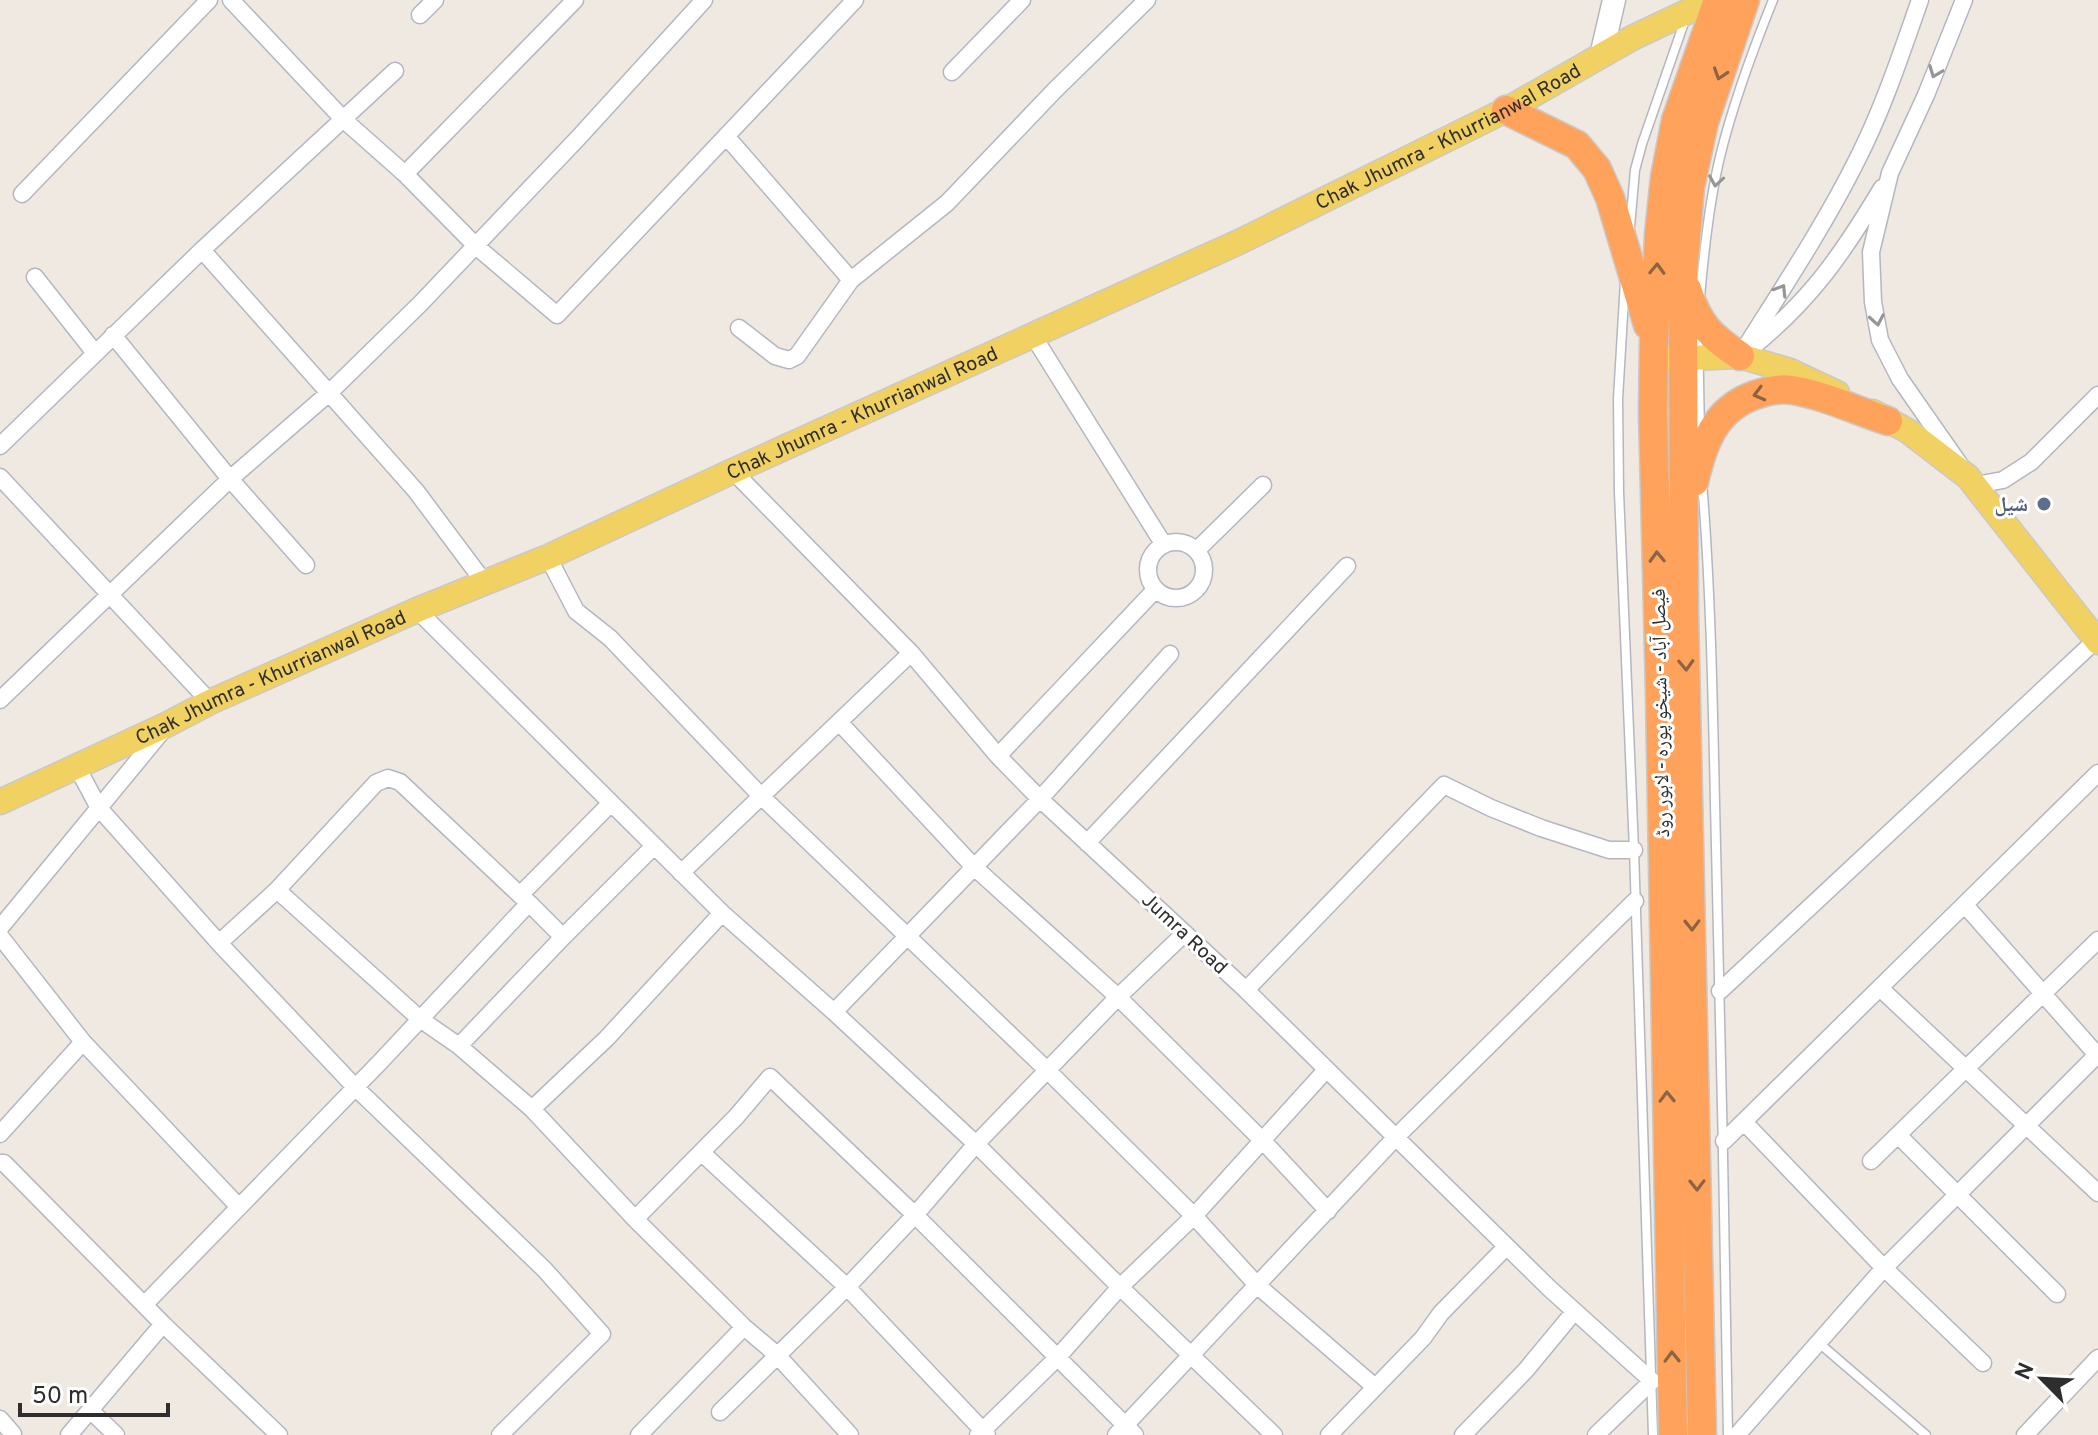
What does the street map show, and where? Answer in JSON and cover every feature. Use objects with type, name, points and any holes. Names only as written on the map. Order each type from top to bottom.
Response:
[{"type":"highway","name":"فیصل آباد - شیخو پورہ - لاہور روڈ","points":[[1702,1435],[1684,562],[1672,354],[1659,234],[1665,177],[1676,120],[1715,0]]},
{"type":"highway","name":"فیصل آباد - شیخو پورہ - لاہور روڈ","points":[[1673,1435],[1653,412],[1672,354],[1690,187],[1704,122],[1745,0]]},
{"type":"highway","points":[[1506,110],[1577,145],[1597,169],[1610,198],[1627,258],[1672,354]]},
{"type":"highway","points":[[1683,273],[1698,318],[1712,338],[1740,356]]},
{"type":"highway","points":[[1684,562],[1692,490],[1700,454],[1712,427],[1730,407],[1762,392],[1791,390],[1888,421]]},
{"type":"main road","points":[[1601,56],[1614,0]]},
{"type":"main road","name":"Chak Jhumra - Khurrianwal Road","points":[[0,802],[210,702],[417,610],[548,557],[1239,242],[1506,110],[1687,3],[1715,0]]},
{"type":"main road","points":[[1672,354],[1740,356],[1767,363],[1821,384],[1908,431],[1972,481],[2097,641]]},
{"type":"street","points":[[22,194],[209,0]]},
{"type":"street","points":[[231,0],[344,120],[405,174],[477,247],[557,315],[855,0]]},
{"type":"street","points":[[420,15],[435,0]]},
{"type":"street","points":[[405,174],[575,0]]},
{"type":"street","points":[[0,700],[230,479],[329,393],[477,247],[704,0]]},
{"type":"street","points":[[952,72],[1022,0]]},
{"type":"street","points":[[739,328],[775,356],[789,360],[797,356],[851,280],[947,203],[1147,0]]},
{"type":"street","points":[[1740,356],[1802,258],[1857,161],[1920,0]]},
{"type":"street","points":[[1740,356],[1781,324],[1820,283],[1847,245],[1890,173],[1926,95],[1964,0]]},
{"type":"street","points":[[0,446],[202,250],[395,71]]},
{"type":"street","points":[[726,136],[851,280]]},
{"type":"street","points":[[1890,173],[1871,252],[1873,302],[1880,340],[1900,379],[1972,481],[2003,480],[2031,462],[2098,395]]},
{"type":"street","points":[[202,250],[416,491],[484,582]]},
{"type":"street","points":[[35,277],[95,353]]},
{"type":"street","points":[[1032,334],[1164,545]]},
{"type":"street","points":[[113,335],[230,479],[306,565]]},
{"type":"street","name":"Jumra Road","points":[[733,471],[911,653],[998,756],[1040,799],[1246,990],[1574,1312],[1652,1381]]},
{"type":"street","points":[[0,477],[210,702]]},
{"type":"street","points":[[1197,550],[1263,485]]},
{"type":"street","points":[[1177,541],[1197,550],[1205,571],[1196,591],[1175,599],[1155,590],[1149,580],[1150,558],[1164,545],[1177,541]]},
{"type":"street","points":[[548,557],[576,611],[610,638],[761,796],[1048,1071],[1194,1216],[1258,1286],[1375,1387]]},
{"type":"street","points":[[1087,843],[1347,566]]},
{"type":"street","points":[[998,756],[1155,590]]},
{"type":"street","points":[[417,610],[722,913],[976,1144],[1274,1435]]},
{"type":"street","points":[[1720,991],[2097,641]]},
{"type":"street","points":[[681,873],[911,653]]},
{"type":"street","points":[[834,1012],[1040,799],[1170,654]]},
{"type":"street","points":[[839,722],[974,867],[1118,997],[1263,1141],[1328,1211]]},
{"type":"street","points":[[0,928],[166,725]]},
{"type":"street","points":[[77,767],[99,808],[219,943],[355,1087],[544,1269],[602,1334],[500,1435]]},
{"type":"street","points":[[1724,1141],[2098,773]]},
{"type":"street","points":[[219,943],[277,890],[376,783],[388,778],[400,782],[563,937]]},
{"type":"street","points":[[1246,990],[1444,785],[1541,828],[1609,850],[1634,850]]},
{"type":"street","points":[[144,1305],[420,1019],[610,804]]},
{"type":"street","points":[[459,1046],[654,846]]},
{"type":"street","points":[[277,890],[420,1019],[459,1046],[532,1109],[635,1219],[744,1327],[776,1354],[850,1435]]},
{"type":"street","points":[[635,1219],[702,1153],[770,1077],[915,1215],[1057,1358],[1125,1432],[1190,1355],[1396,1137],[1635,901]]},
{"type":"street","points":[[1737,1435],[1884,1268],[2098,1055],[1965,905]]},
{"type":"street","points":[[532,1109],[607,1038],[722,913]]},
{"type":"street","points":[[720,1412],[847,1287],[976,1144],[1118,997],[1185,933]]},
{"type":"street","points":[[0,936],[83,1042],[239,1207]]},
{"type":"street","points":[[1871,1161],[2098,940]]},
{"type":"street","points":[[1881,989],[2098,1193]]},
{"type":"street","points":[[0,1134],[83,1042]]},
{"type":"street","points":[[702,1153],[847,1287],[982,1434],[1057,1358],[1120,1287],[1194,1216],[1326,1070]]},
{"type":"street","points":[[1744,1122],[1884,1268],[1983,1363]]},
{"type":"street","points":[[1898,1135],[2057,1294]]},
{"type":"street","points":[[0,1163],[4,1163],[163,1324],[279,1435]]},
{"type":"street","points":[[1329,1435],[1506,1247]]},
{"type":"street","points":[[1463,1435],[1526,1370],[1574,1312]]},
{"type":"street","points":[[69,1435],[163,1324]]},
{"type":"street","points":[[639,1435],[744,1327]]},
{"type":"street","points":[[2025,1435],[2098,1358]]},
{"type":"street","points":[[1596,1435],[1652,1381]]},
{"type":"street","points":[[90,1410],[116,1435]]},
{"type":"street","points":[[0,1419],[13,1435]]},
{"type":"lane","points":[[1728,1435],[1724,1141],[1707,542],[1700,454],[1672,354],[1698,318],[1704,252],[1719,159],[1745,70],[1773,0]]},
{"type":"lane","points":[[1653,1435],[1619,476],[1622,306],[1635,170],[1687,3]]},
{"type":"lane","points":[[1818,1343],[1926,1435]]},
{"type":"place","name":"شیل","points":[[2044,504]]}]
